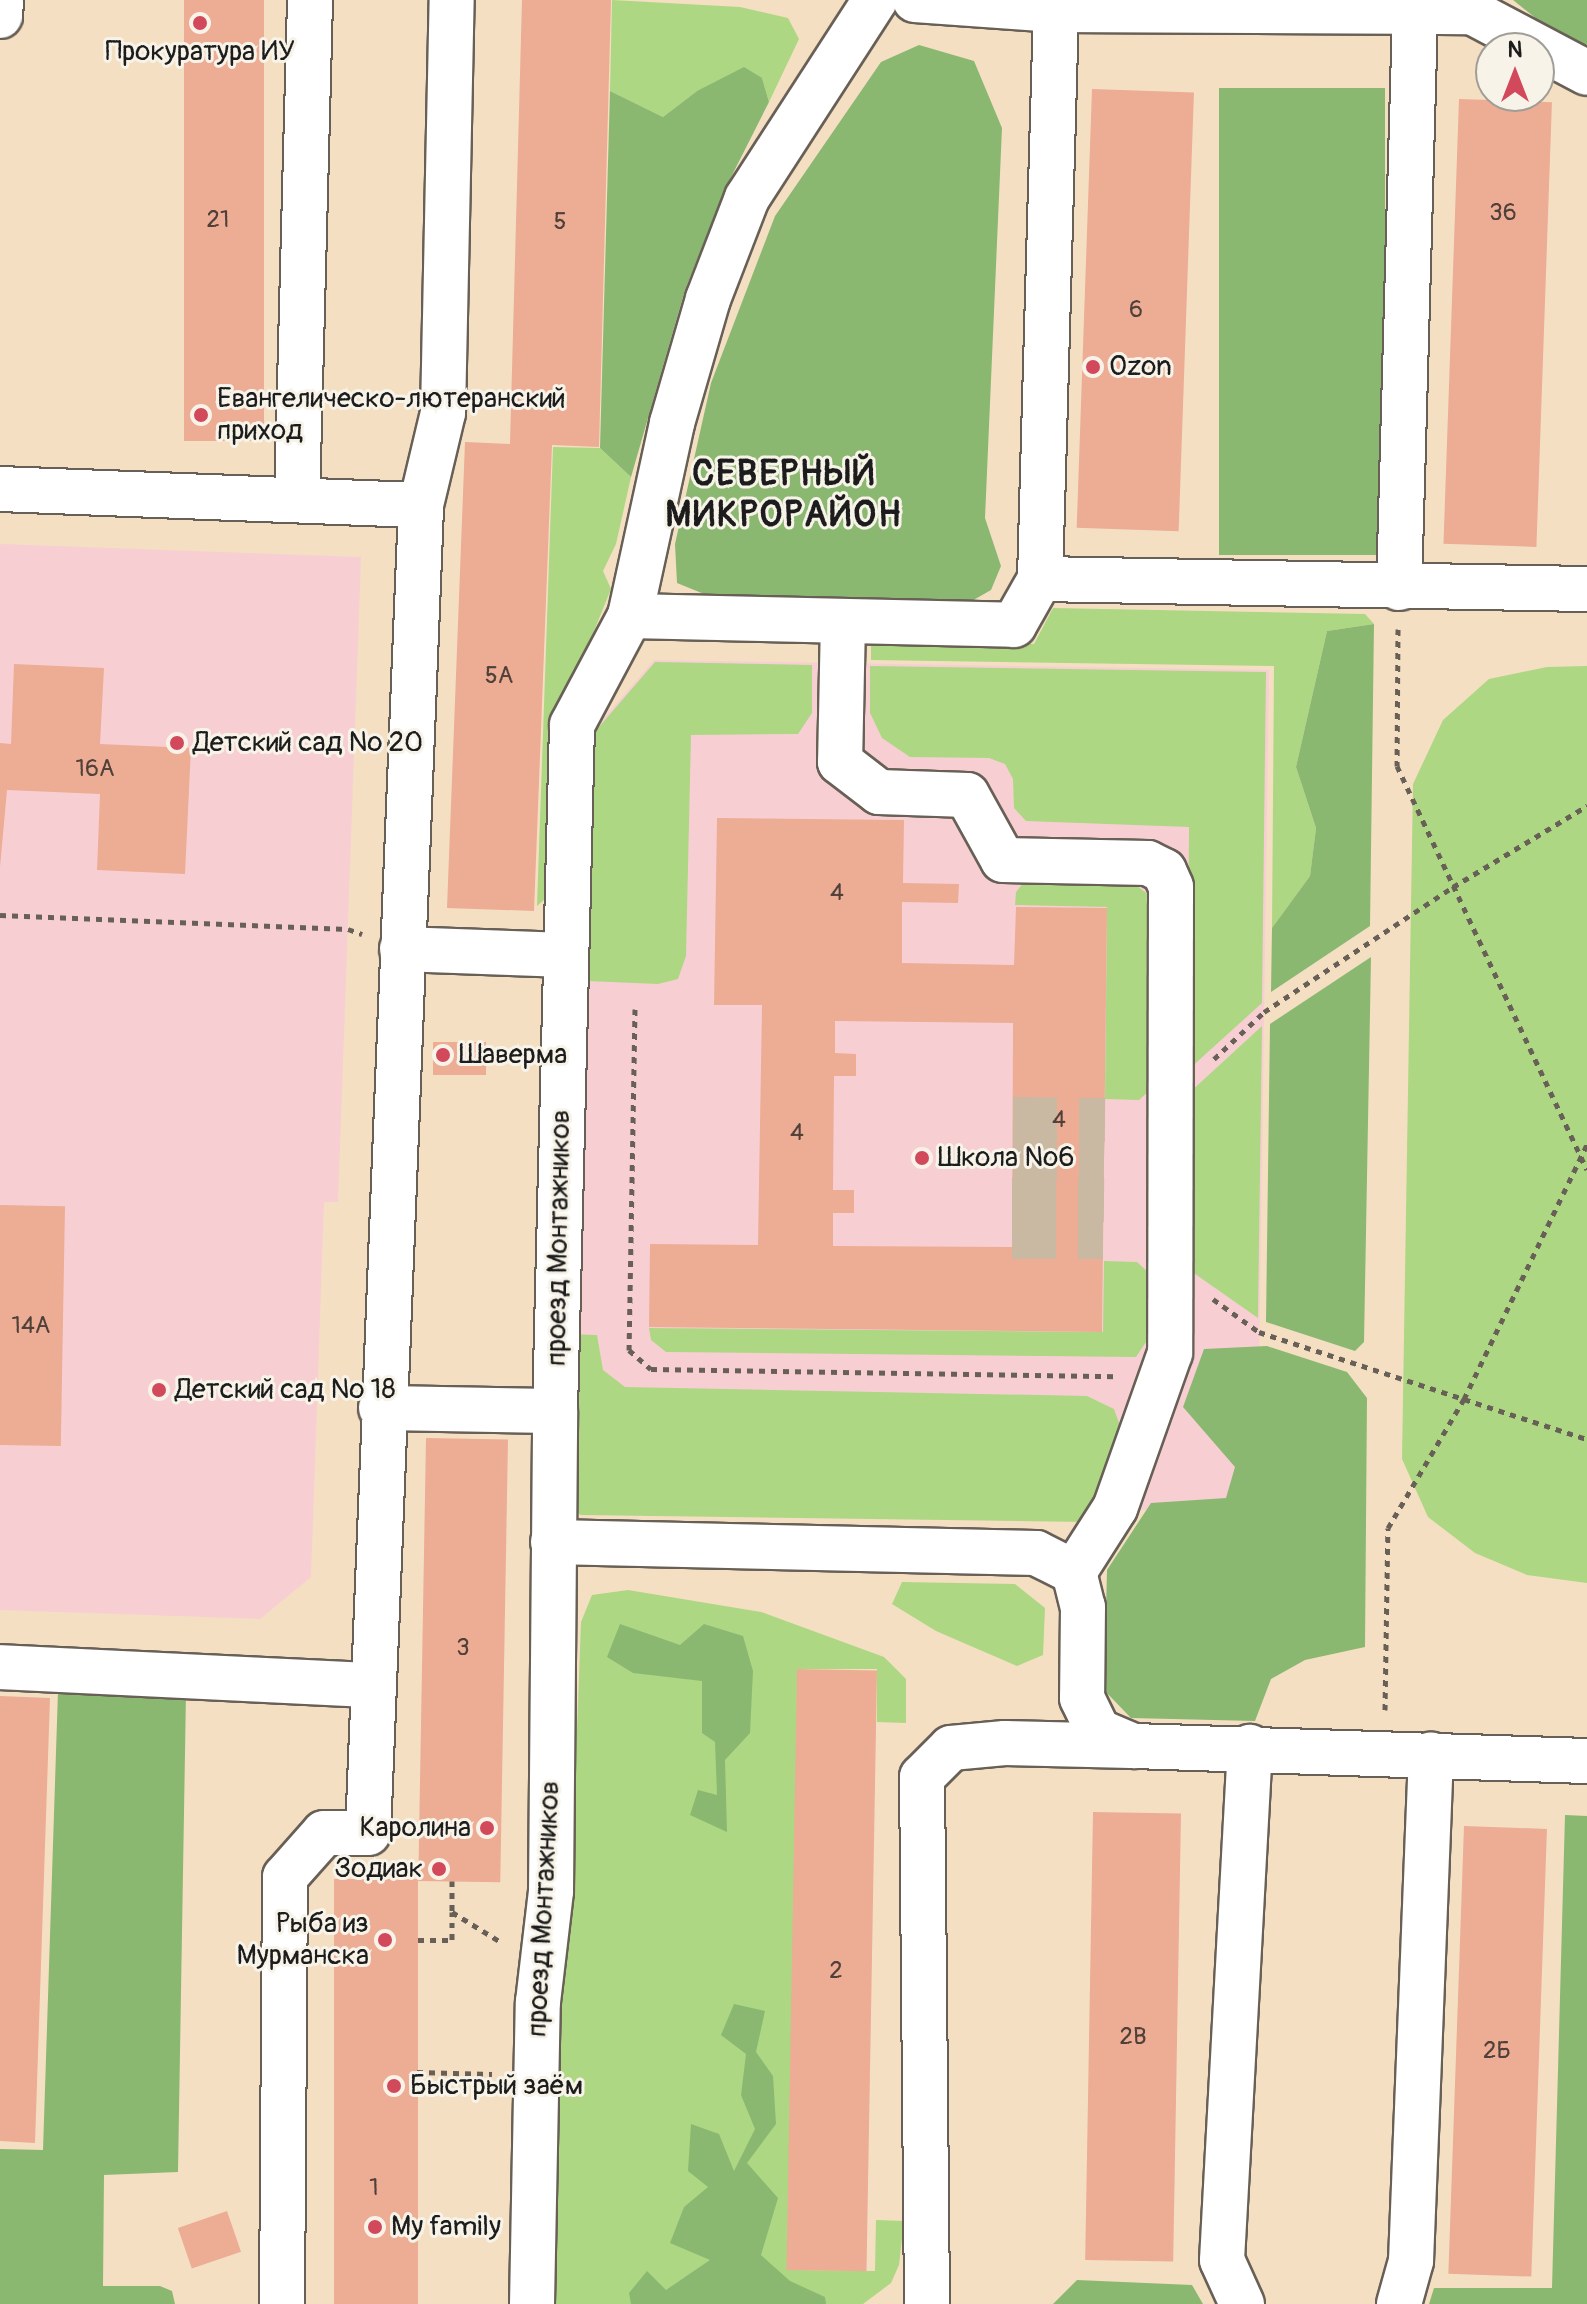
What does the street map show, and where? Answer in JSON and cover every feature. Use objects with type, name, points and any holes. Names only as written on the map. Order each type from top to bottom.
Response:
[{"type":"street","points":[[0,16],[1,0]]},
{"type":"street","points":[[297,500],[310,0]]},
{"type":"street","points":[[282,2304],[285,1877],[324,1833],[368,1833],[381,1408],[421,505],[443,413],[452,0]]},
{"type":"street","name":"проезд Монтажников","points":[[532,2304],[536,2074],[542,1967],[551,1891],[555,1411],[572,725],[630,616],[672,423],[708,299],[747,198],[875,0]]},
{"type":"street","points":[[915,0],[1056,10],[1415,16],[1472,6],[1587,73]]},
{"type":"street","points":[[630,616],[1014,625],[1040,579],[1056,10]]},
{"type":"street","points":[[1399,588],[1415,16]]},
{"type":"street","points":[[0,489],[421,505]]},
{"type":"street","points":[[1040,579],[1399,588],[1587,589]]},
{"type":"street","points":[[843,621],[840,762],[879,792],[967,795],[1003,860],[1148,863],[1164,871],[1171,887],[1170,1353],[1115,1508],[1074,1572],[1083,1607],[1082,1698],[1098,1731],[1134,1746]]},
{"type":"street","points":[[402,949],[564,955]]},
{"type":"street","points":[[381,1408],[555,1411]]},
{"type":"street","points":[[553,1542],[1036,1553],[1074,1572]]},
{"type":"street","points":[[0,1667],[372,1685]]},
{"type":"street","points":[[927,2304],[922,1777],[951,1748],[1005,1743],[1250,1747],[1587,1761]]},
{"type":"street","points":[[1242,2304],[1222,2260],[1250,1747]]},
{"type":"street","points":[[1399,2304],[1411,2261],[1431,1754]]},
{"type":"path","points":[[1399,588],[1397,766],[1587,1170]]},
{"type":"path","points":[[1264,1012],[1453,887],[1587,806]]},
{"type":"path","points":[[0,915],[348,929],[402,949]]},
{"type":"path","points":[[635,1009],[629,1350],[651,1369],[1161,1377]]},
{"type":"path","points":[[1384,1753],[1388,1528],[1464,1399],[1587,1144]]},
{"type":"path","points":[[1259,1332],[1587,1439]]},
{"type":"path","points":[[418,1940],[452,1940],[452,1881]]},
{"type":"path","points":[[452,1912],[542,1967]]},
{"type":"path","points":[[417,2072],[536,2074]]},
{"type":"shaded area","points":[[0,544],[361,557],[338,1202],[324,1202],[311,1577],[260,1619],[0,1610]]},
{"type":"shaded area","name":"Школа №6","points":[[654,660],[1269,670],[1257,1512],[576,1501],[590,734]]},
{"type":"green space","points":[[612,0],[740,7],[788,18],[799,39],[769,102],[762,78],[697,91],[663,117],[610,91]]},
{"type":"green space","points":[[1513,0],[1587,0],[1587,44],[1584,47],[1553,32]]},
{"type":"green space","points":[[919,45],[974,61],[1002,128],[985,518],[1001,566],[991,590],[970,602],[704,594],[677,583],[675,544],[711,383],[775,216],[881,62]]},
{"type":"green space","points":[[744,67],[762,78],[769,102],[725,189],[685,290],[631,477],[600,448],[610,91],[663,117],[697,91]]},
{"type":"green space","points":[[1219,88],[1385,88],[1385,555],[1219,555]]},
{"type":"green space","points":[[553,447],[600,448],[631,477],[616,544],[603,571],[611,589],[561,712],[546,898],[537,906]]},
{"type":"green space","points":[[1053,608],[1365,614],[1374,624],[1327,631],[1296,767],[1316,828],[1310,876],[1272,928],[1274,666],[871,660],[871,640],[1034,644]]},
{"type":"green space","points":[[1374,624],[1370,926],[1271,992],[1272,928],[1310,876],[1316,828],[1296,767],[1327,631]]},
{"type":"green space","points":[[655,662],[812,665],[812,713],[798,734],[691,735],[686,956],[678,979],[658,984],[587,981],[592,735]]},
{"type":"green space","points":[[870,666],[1266,672],[1262,1003],[1187,1071],[1189,827],[1026,821],[1014,808],[1013,779],[1005,764],[989,758],[910,757],[882,738],[870,713]]},
{"type":"green space","points":[[1587,666],[1587,1583],[1527,1575],[1475,1553],[1428,1517],[1402,1459],[1413,784],[1443,720],[1489,679],[1547,667]]},
{"type":"green space","points":[[1024,882],[1132,882],[1154,899],[1151,1089],[1139,1100],[1105,1099],[1107,907],[1015,905],[1016,892]]},
{"type":"green space","points":[[1371,957],[1364,1342],[1355,1351],[1266,1322],[1270,1024]]},
{"type":"green space","points":[[1262,1026],[1258,1318],[1188,1269],[1189,1093]]},
{"type":"green space","points":[[1104,1261],[1137,1262],[1149,1273],[1150,1336],[1136,1357],[666,1352],[651,1340],[649,1328],[1103,1332]]},
{"type":"green space","points":[[565,1334],[597,1335],[603,1370],[625,1387],[1087,1396],[1114,1409],[1123,1434],[1088,1522],[581,1515],[564,1506]]},
{"type":"green space","points":[[1267,1346],[1347,1372],[1367,1398],[1365,1647],[1305,1660],[1271,1679],[1255,1721],[1131,1718],[1104,1690],[1107,1570],[1151,1503],[1226,1498],[1235,1467],[1183,1407],[1204,1349]]},
{"type":"green space","points":[[902,1582],[1015,1584],[1045,1608],[1043,1655],[1017,1666],[936,1631],[892,1604]]},
{"type":"green space","points":[[628,1590],[761,1612],[884,1657],[906,1679],[906,1723],[877,1722],[877,1669],[797,1669],[795,2270],[875,2271],[876,2220],[904,2221],[899,2265],[891,2283],[863,2304],[550,2304],[558,2009],[571,1895],[581,1622],[592,1595]]},
{"type":"green space","points":[[620,1624],[680,1645],[704,1624],[743,1636],[753,1671],[750,1733],[725,1760],[727,1832],[690,1815],[698,1790],[717,1795],[715,1742],[702,1733],[702,1681],[633,1673],[607,1657]]},
{"type":"green space","points":[[58,1691],[186,1693],[178,2172],[104,2175],[103,2286],[160,2286],[172,2291],[175,2304],[0,2304],[0,2149],[43,2150]]},
{"type":"green space","points":[[1565,1815],[1587,1816],[1587,2304],[1429,2304],[1434,2288],[1552,2288]]},
{"type":"green space","points":[[734,2004],[765,2011],[756,2052],[773,2076],[776,2124],[747,2163],[778,2198],[761,2255],[790,2281],[825,2297],[826,2304],[631,2304],[629,2293],[647,2271],[666,2290],[710,2260],[670,2243],[684,2207],[708,2187],[688,2171],[691,2124],[719,2134],[734,2171],[755,2129],[741,2095],[746,2054],[721,2035]]},
{"type":"green space","points":[[1077,2280],[1192,2285],[1203,2304],[1053,2304]]},
{"type":"building","points":[[184,0],[264,0],[264,441],[184,441]]},
{"type":"building","points":[[522,0],[611,0],[599,447],[552,445],[534,911],[447,908],[465,442],[510,444]]},
{"type":"building","points":[[1092,89],[1194,93],[1179,531],[1077,528]]},
{"type":"building","points":[[1459,99],[1475,100],[1475,112],[1552,112],[1536,547],[1443,544]]},
{"type":"building","points":[[14,664],[104,668],[100,744],[191,748],[185,874],[97,870],[100,794],[7,790],[0,867],[0,743],[11,744]]},
{"type":"building","points":[[717,818],[904,820],[903,883],[959,884],[958,903],[902,902],[902,963],[1014,965],[1016,907],[1107,908],[1102,1332],[649,1327],[650,1244],[758,1245],[762,1005],[714,1005]],"holes":[[[835,1021],[1013,1023],[1012,1247],[833,1246],[833,1213],[854,1213],[854,1190],[833,1190],[834,1076],[856,1076],[856,1054],[835,1053]]]},
{"type":"building","points":[[433,1042],[486,1042],[486,1075],[433,1075]]},
{"type":"building","points":[[0,1205],[65,1206],[61,1446],[0,1445]]},
{"type":"building","points":[[426,1438],[508,1439],[500,1882],[418,1881]]},
{"type":"building","points":[[797,1669],[877,1670],[866,2271],[787,2270]]},
{"type":"building","points":[[0,1696],[50,1698],[35,2143],[0,2141]]},
{"type":"building","points":[[1093,1812],[1181,1814],[1173,2261],[1085,2260]]},
{"type":"building","points":[[1464,1826],[1547,1829],[1531,2277],[1448,2274]]},
{"type":"building","points":[[334,1879],[418,1879],[418,2304],[334,2304]]},
{"type":"building","points":[[227,2211],[241,2252],[192,2269],[178,2228]]},
{"type":"tunnel","points":[[1013,1119],[1105,1120]]},
{"type":"tunnel","points":[[1013,1158],[1104,1160]]},
{"type":"tunnel","points":[[1012,1199],[1104,1200]]},
{"type":"tunnel","points":[[1012,1237],[1103,1237]]},
{"type":"place","name":"Прокуратура ИУ","points":[[200,23]]},
{"type":"place","name":"Ozon","points":[[1093,367]]},
{"type":"place","name":"Евангелическо-лютеранский приход","points":[[201,415]]},
{"type":"place","name":"Детский сад № 20","points":[[177,743]]},
{"type":"place","name":"Шаверма","points":[[443,1055]]},
{"type":"place","name":"Школа №6","points":[[922,1158]]},
{"type":"place","name":"Детский сад № 18","points":[[159,1390]]},
{"type":"place","name":"Каролина","points":[[487,1828]]},
{"type":"place","name":"Зодиак","points":[[439,1869]]},
{"type":"place","name":"Рыба из Мурманска","points":[[385,1940]]},
{"type":"place","name":"Быстрый заём","points":[[394,2086]]},
{"type":"place","name":"My family","points":[[375,2227]]},
{"type":"district","name":"СЕВЕРНЫЙ МИКРОРАЙОН","points":[[784,494]]}]
